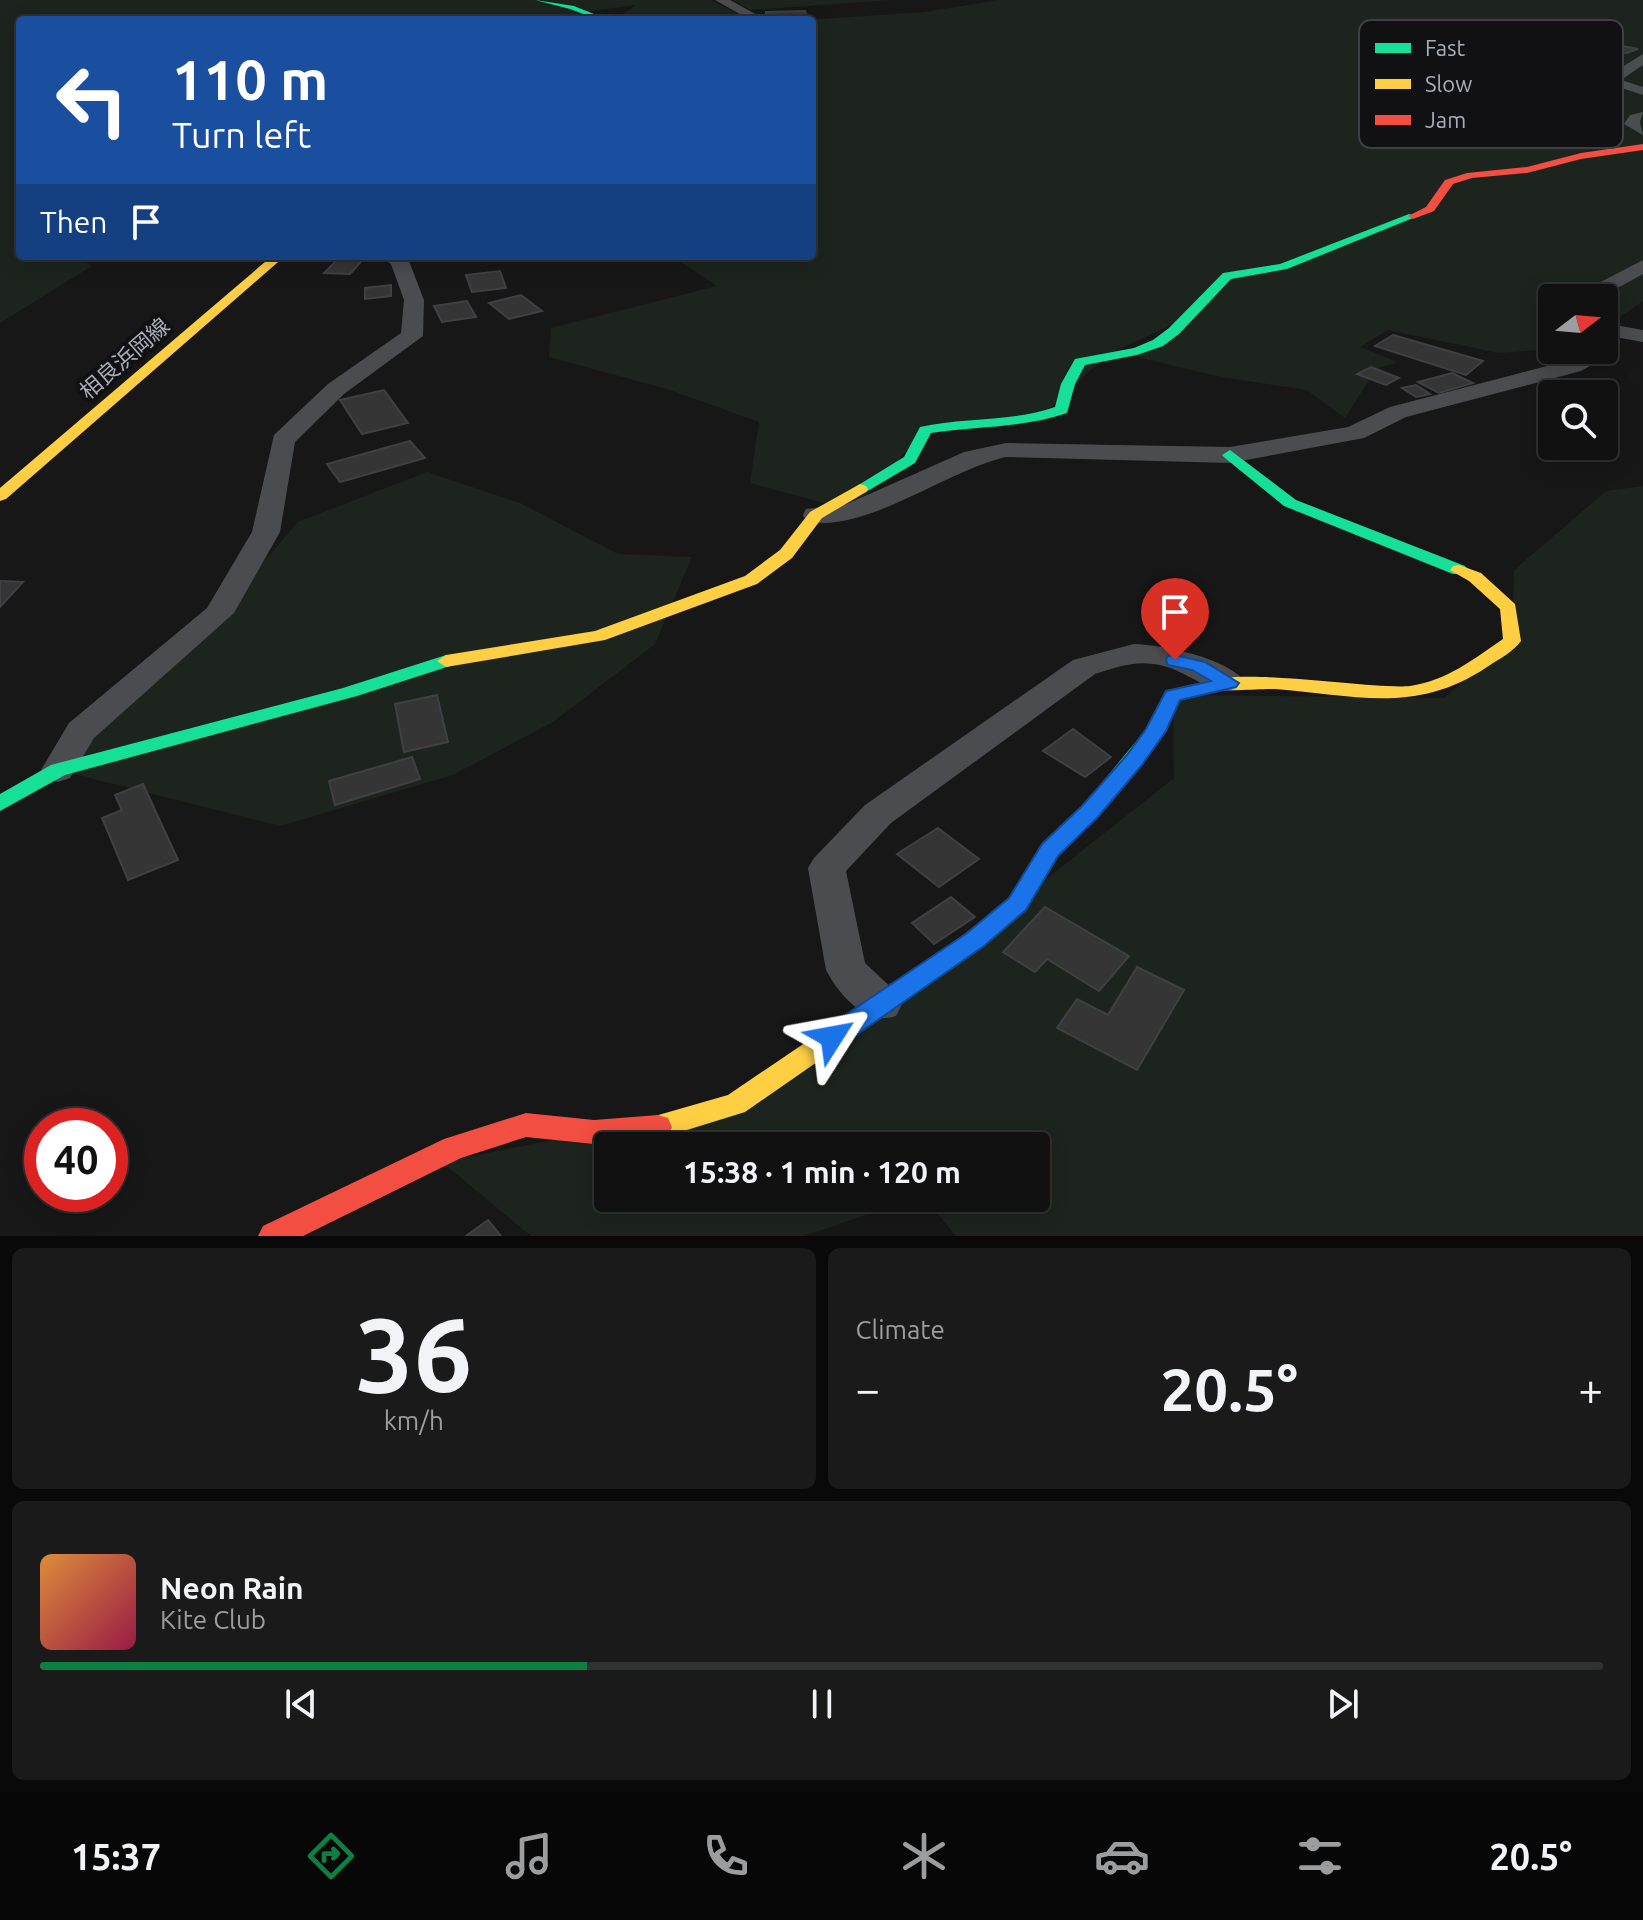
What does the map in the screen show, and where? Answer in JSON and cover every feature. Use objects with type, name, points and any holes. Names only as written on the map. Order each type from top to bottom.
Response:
[{"type":"street","points":[[538,0],[595,16]]},
{"type":"street","points":[[721,0],[753,16]]},
{"type":"street","points":[[1623,73],[1643,58]]},
{"type":"street","points":[[1623,86],[1643,91]]},
{"type":"street","points":[[1643,116],[1635,118],[1632,124],[1643,130]]},
{"type":"street","points":[[0,804],[58,770],[350,692],[457,657],[599,636],[751,580],[786,554],[816,515],[910,460],[925,430],[973,422],[1039,418],[1062,410],[1068,384],[1080,362],[1137,351],[1158,343],[1174,331],[1227,276],[1283,267],[1430,209],[1449,182],[1471,175],[1527,170],[1581,156],[1643,147]]},
{"type":"street","name":"相良浜岡線","points":[[0,496],[274,260]]},
{"type":"street","points":[[58,770],[81,731],[219,613],[266,532],[283,440],[336,389],[412,336],[414,300],[397,260]]},
{"type":"street","points":[[1611,284],[1643,266]]},
{"type":"street","points":[[1618,332],[1643,336]]},
{"type":"street","points":[[816,515],[853,511],[973,457],[1006,450],[1230,455],[1355,433],[1398,412],[1577,364]]},
{"type":"street","points":[[273,1236],[454,1148],[526,1125],[594,1132],[666,1126],[736,1104],[976,939],[1017,904],[1050,850],[1090,812],[1156,731],[1173,695],[1252,680],[1393,692],[1437,686],[1490,657],[1512,641],[1509,608],[1475,577],[1290,503],[1230,455]]},
{"type":"street","points":[[881,1004],[846,970],[827,868],[878,814],[1084,667],[1122,654],[1152,655],[1199,666],[1230,683]]},
{"type":"shaded area","points":[[0,0],[711,0],[738,14],[620,16],[636,5],[575,16],[16,16],[16,260],[84,260],[92,266],[0,323]]},
{"type":"shaded area","points":[[733,0],[892,0],[750,10]]},
{"type":"shaded area","points":[[998,0],[1643,0],[1643,301],[1618,318],[1618,284],[1538,284],[1538,350],[1499,353],[1388,330],[1360,347],[1398,362],[1376,369],[1345,418],[1307,390],[1221,377],[1137,357],[1184,319],[1107,355],[1039,418],[925,430],[853,511],[750,483],[759,422],[667,389],[549,357],[551,328],[717,286],[678,260],[816,260],[816,19],[925,12]]},
{"type":"shaded area","points":[[427,472],[520,503],[618,554],[692,557],[655,644],[553,722],[453,775],[280,826],[58,770],[219,613],[298,522]]},
{"type":"shaded area","points":[[1643,486],[1643,1236],[956,1236],[936,1212],[1050,1212],[1050,1132],[594,1132],[736,1104],[935,967],[1174,778],[1173,695],[1444,698],[1512,641],[1514,570],[1606,491]]},
{"type":"shaded area","points":[[594,1132],[594,1212],[875,1212],[804,1236],[531,1236],[442,1162]]},
{"type":"building","points":[[805,11],[806,15],[766,15],[766,12]]},
{"type":"building","points":[[1623,46],[1638,49],[1623,52]]},
{"type":"building","points":[[337,260],[362,260],[350,274],[324,273]]},
{"type":"building","points":[[500,271],[506,288],[472,292],[466,275]]},
{"type":"building","points":[[391,285],[391,296],[365,299],[365,288]]},
{"type":"building","points":[[521,295],[542,311],[509,319],[489,303]]},
{"type":"building","points":[[467,301],[476,317],[442,322],[434,306]]},
{"type":"building","points":[[1393,335],[1483,361],[1466,375],[1375,346]]},
{"type":"building","points":[[1371,367],[1399,378],[1386,385],[1357,374]]},
{"type":"building","points":[[1452,373],[1473,383],[1439,393],[1418,382]]},
{"type":"building","points":[[1416,385],[1430,394],[1416,397],[1402,388]]},
{"type":"building","points":[[384,390],[408,423],[362,434],[340,400]]},
{"type":"building","points":[[410,441],[425,458],[340,482],[327,464]]},
{"type":"building","points":[[0,581],[23,582],[0,607]]},
{"type":"building","points":[[437,695],[448,742],[404,752],[395,704]]},
{"type":"building","points":[[1073,729],[1111,757],[1085,777],[1043,751]]},
{"type":"building","points":[[412,757],[420,779],[335,805],[329,781]]},
{"type":"building","points":[[143,784],[178,860],[128,880],[102,818],[122,810],[115,795]]},
{"type":"building","points":[[938,828],[979,859],[939,887],[897,854]]},
{"type":"building","points":[[951,897],[975,917],[934,944],[912,923]]},
{"type":"building","points":[[1045,907],[1129,956],[1099,991],[1047,959],[1035,972],[1003,952]]},
{"type":"building","points":[[1137,967],[1184,990],[1137,1070],[1057,1028],[1077,999],[1108,1015]]},
{"type":"building","points":[[488,1220],[501,1236],[466,1236]]},
{"type":"traffic: fast","points":[[538,0],[572,7],[595,16]]},
{"type":"traffic: fast","points":[[860,489],[910,460],[925,430],[973,422],[1039,418],[1062,410],[1068,384],[1080,362],[1137,351],[1158,343],[1174,331],[1227,276],[1283,267],[1413,216]]},
{"type":"traffic: fast","points":[[1230,455],[1290,503],[1459,570]]},
{"type":"traffic: fast","points":[[0,804],[58,770],[350,692],[446,661]]},
{"type":"traffic: fast","points":[[969,944],[1017,904],[1050,850],[1090,812],[1156,731],[1173,695],[1220,684]]},
{"type":"traffic: slow","points":[[0,496],[274,260]]},
{"type":"traffic: slow","points":[[446,661],[599,636],[751,580],[786,554],[816,515],[860,489]]},
{"type":"traffic: slow","points":[[1220,684],[1275,683],[1385,694],[1412,692],[1449,681],[1512,641],[1509,608],[1475,577],[1459,570]]},
{"type":"traffic: slow","points":[[658,1127],[736,1104],[969,944]]},
{"type":"traffic: jam","points":[[1413,216],[1430,209],[1449,182],[1471,175],[1527,170],[1581,156],[1643,147]]},
{"type":"traffic: jam","points":[[273,1236],[454,1148],[526,1125],[594,1132],[658,1127]]},
{"type":"route","points":[[832,1037],[976,939],[1017,904],[1050,850],[1090,812],[1156,731],[1173,695],[1230,683],[1199,666],[1175,660]]}]
